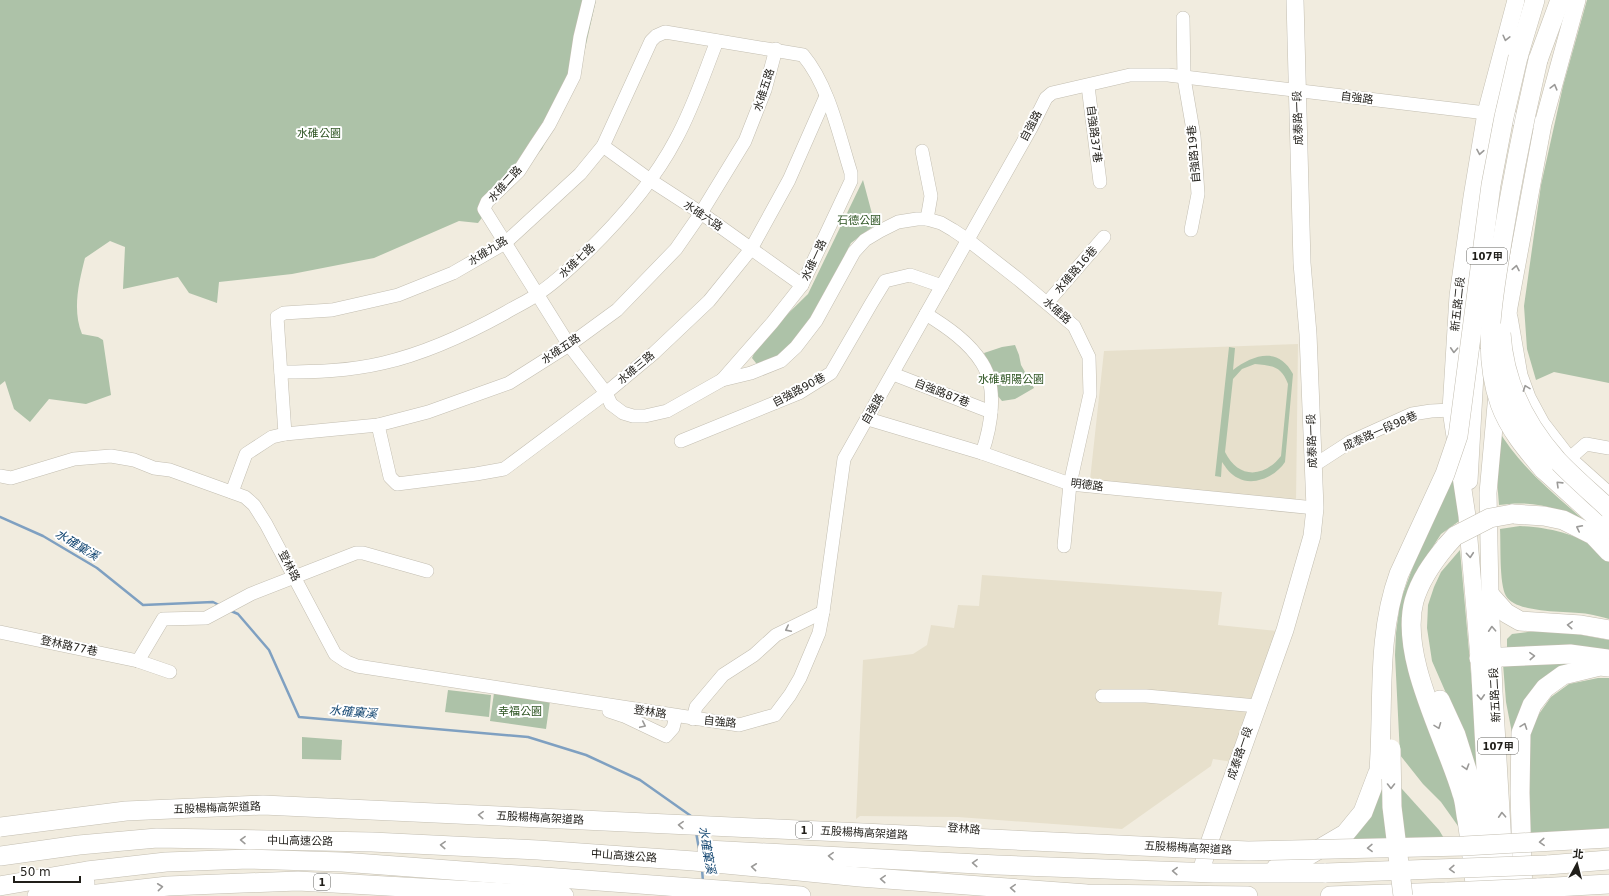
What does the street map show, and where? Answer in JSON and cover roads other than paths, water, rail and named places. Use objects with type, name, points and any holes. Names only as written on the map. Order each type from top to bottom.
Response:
[{"type":"highway","points":[[1403,896],[1392,807],[1392,639],[1400,588],[1406,569],[1449,477],[1462,438],[1467,363],[1491,185],[1504,117],[1530,0]]},
{"type":"highway","points":[[1518,57],[1535,0]]},
{"type":"highway","points":[[1555,0],[1538,60],[1524,120],[1494,283],[1490,353],[1494,382],[1500,403],[1510,427],[1543,469],[1609,529]]},
{"type":"highway","points":[[1538,60],[1560,0]]},
{"type":"highway","points":[[1502,243],[1500,298],[1502,349],[1512,390],[1528,421],[1544,444],[1558,461],[1609,509]]},
{"type":"highway","points":[[1209,869],[1246,872],[1281,867],[1304,858],[1345,834],[1363,812],[1378,770],[1382,717],[1382,663],[1393,589],[1398,574],[1449,465],[1458,436],[1464,397]]},
{"type":"highway","points":[[1476,896],[1472,847],[1462,795],[1420,679],[1413,651],[1412,612],[1414,601],[1426,571],[1455,536],[1490,518],[1512,514],[1544,516],[1563,520],[1593,535],[1609,552]]},
{"type":"highway","points":[[1421,583],[1419,643],[1424,665],[1456,735],[1488,837]]},
{"type":"highway","points":[[1490,595],[1506,613],[1520,621],[1581,625],[1609,630]]},
{"type":"highway","points":[[1486,658],[1570,654],[1609,660]]},
{"type":"highway","points":[[1530,892],[1520,792],[1521,733],[1532,705],[1545,688],[1563,675],[1600,666],[1609,667]]},
{"type":"highway","name":"五股楊梅高架道路","points":[[0,827],[126,812],[263,805],[1248,851],[1464,846],[1609,838]]},
{"type":"highway","points":[[0,842],[157,838]]},
{"type":"highway","name":"中山高速公路","points":[[0,856],[79,845],[157,838],[372,842],[538,850],[703,855],[860,877],[1087,894],[1248,896]]},
{"type":"highway","points":[[703,855],[997,865],[1326,873],[1547,865],[1609,860]]},
{"type":"highway","points":[[37,896],[114,877],[249,859]]},
{"type":"highway","name":"中山高速公路","points":[[0,886],[87,871],[166,862],[249,859],[342,862],[801,896]]},
{"type":"highway","points":[[153,871],[248,870],[343,873],[561,887],[665,896]]},
{"type":"highway","name":"1","points":[[80,896],[168,886],[298,881],[564,896]]},
{"type":"highway","points":[[1330,896],[1447,892],[1530,892],[1609,884]]},
{"type":"main road","name":"成泰路一段","points":[[1209,869],[1208,846],[1257,706],[1286,630],[1312,536],[1315,508],[1308,334],[1302,264],[1295,0]]},
{"type":"main road","name":"新五路二段","points":[[1506,896],[1496,706],[1486,658],[1451,410],[1458,296],[1472,196],[1486,113],[1516,0]]},
{"type":"main road","name":"新五路二段","points":[[1490,896],[1486,658],[1490,595],[1488,493],[1483,457],[1483,408],[1488,336],[1515,118],[1539,0]]},
{"type":"main road","name":"新五路二段","points":[[1467,516],[1478,334],[1495,194],[1515,118],[1550,0]]},
{"type":"main road","name":"新五路二段","points":[[1488,493],[1494,415],[1509,306],[1543,124],[1577,0]]},
{"type":"main road","points":[[1496,706],[1512,753],[1520,792]]},
{"type":"street","name":"水碓二路","points":[[589,0],[580,37],[574,76],[549,125],[535,146],[518,171],[487,202],[484,209],[539,294],[569,345],[606,394]]},
{"type":"street","name":"自強路19巷","points":[[1183,18],[1184,78],[1194,136],[1198,194],[1191,230]]},
{"type":"street","name":"水碓九路","points":[[285,434],[277,317],[284,313],[332,310],[398,295],[453,272],[505,243],[580,174],[603,146],[651,41],[656,36],[665,32],[716,41]]},
{"type":"street","points":[[716,41],[776,50]]},
{"type":"street","name":"水碓七路","points":[[281,372],[328,372],[383,363],[424,351],[468,333],[539,294],[561,277],[613,227],[633,204],[650,180],[676,139],[696,96],[716,41]]},
{"type":"street","name":"水碓一路","points":[[722,380],[772,323],[802,285],[851,181],[851,173],[826,96],[810,63],[803,55],[776,50]]},
{"type":"street","name":"水碓五路","points":[[232,492],[246,454],[272,437],[285,434],[378,425],[428,412],[509,384],[569,345],[616,310],[676,249],[701,213],[745,141],[765,90],[776,50]]},
{"type":"street","name":"自強路","points":[[676,716],[739,725],[774,715],[790,695],[800,678],[819,633],[844,459],[868,419],[1046,98],[1052,93],[1088,86],[1130,75],[1168,75],[1486,113],[1543,124]]},
{"type":"street","name":"自強路37巷","points":[[1088,86],[1100,182]]},
{"type":"street","name":"水碓三路","points":[[378,425],[390,477],[397,484],[504,469],[606,394],[654,353],[709,301],[751,249],[789,180],[826,96]]},
{"type":"street","name":"水碓六路","points":[[603,146],[802,285]]},
{"type":"street","points":[[922,151],[931,196],[927,219]]},
{"type":"street","name":"水碓一路","points":[[606,394],[611,404],[624,413],[633,416],[645,416],[667,411],[722,380],[751,373],[781,361],[796,347],[816,321],[854,252],[865,240],[898,222],[927,219],[940,223],[968,240]]},
{"type":"street","name":"水碓路16巷","points":[[1048,303],[1104,238]]},
{"type":"street","name":"水碓路","points":[[968,240],[1048,303],[1074,326],[1089,357],[1090,394],[1070,484],[1064,546]]},
{"type":"street","name":"自強路90巷","points":[[681,441],[799,393],[831,373],[870,304],[886,281],[910,275],[942,286]]},
{"type":"street","points":[[1509,306],[1521,375],[1529,397],[1543,423],[1570,458],[1609,492]]},
{"type":"street","points":[[926,314],[944,325],[959,338],[971,349],[983,364],[989,379],[991,412],[989,431],[982,453]]},
{"type":"street","name":"自強路87巷","points":[[893,374],[991,412]]},
{"type":"street","name":"成泰路一段98巷","points":[[1313,466],[1350,442],[1412,414],[1451,410]]},
{"type":"street","name":"明德路","points":[[868,419],[982,453],[1070,484],[1315,508]]},
{"type":"street","points":[[1490,473],[1502,436],[1508,425],[1521,420],[1534,420],[1543,423]]},
{"type":"street","points":[[1570,458],[1586,444],[1609,448]]},
{"type":"street","name":"登林路","points":[[0,476],[11,478],[74,459],[111,456],[134,460],[154,468],[170,470],[232,492],[245,497],[254,506],[266,524],[335,654],[347,662],[357,666],[567,698],[676,716],[673,728],[666,736],[624,716],[567,698]]},
{"type":"street","points":[[138,661],[163,619],[206,618],[251,594],[356,553],[363,553],[427,571]]},
{"type":"street","name":"自強路","points":[[693,719],[696,707],[723,675],[754,655],[776,635],[823,612]]},
{"type":"street","name":"登林路77巷","points":[[0,632],[138,661],[170,672]]},
{"type":"street","points":[[1102,696],[1146,696],[1257,706]]},
{"type":"street","name":"登林路","points":[[719,823],[881,830],[932,827],[1208,846]]},
{"type":"waterway","name":"水確窠溪","points":[[0,517],[43,536],[97,568],[143,605],[213,602],[219,605]]},
{"type":"waterway","name":"水確窠溪","points":[[231,611],[238,614],[269,650],[299,717],[528,737],[586,755],[640,780],[692,817]]},
{"type":"waterway","name":"水確窠溪","points":[[696,832],[699,849]]},
{"type":"waterway","name":"水確窠溪","points":[[702,869],[703,882]]},
{"type":"park label","name":"水碓公園","points":[[319,133]]},
{"type":"park label","name":"石德公園","points":[[859,220]]},
{"type":"park label","name":"水碓朝陽公園","points":[[1011,379]]},
{"type":"park label","name":"幸福公園","points":[[520,711]]}]
